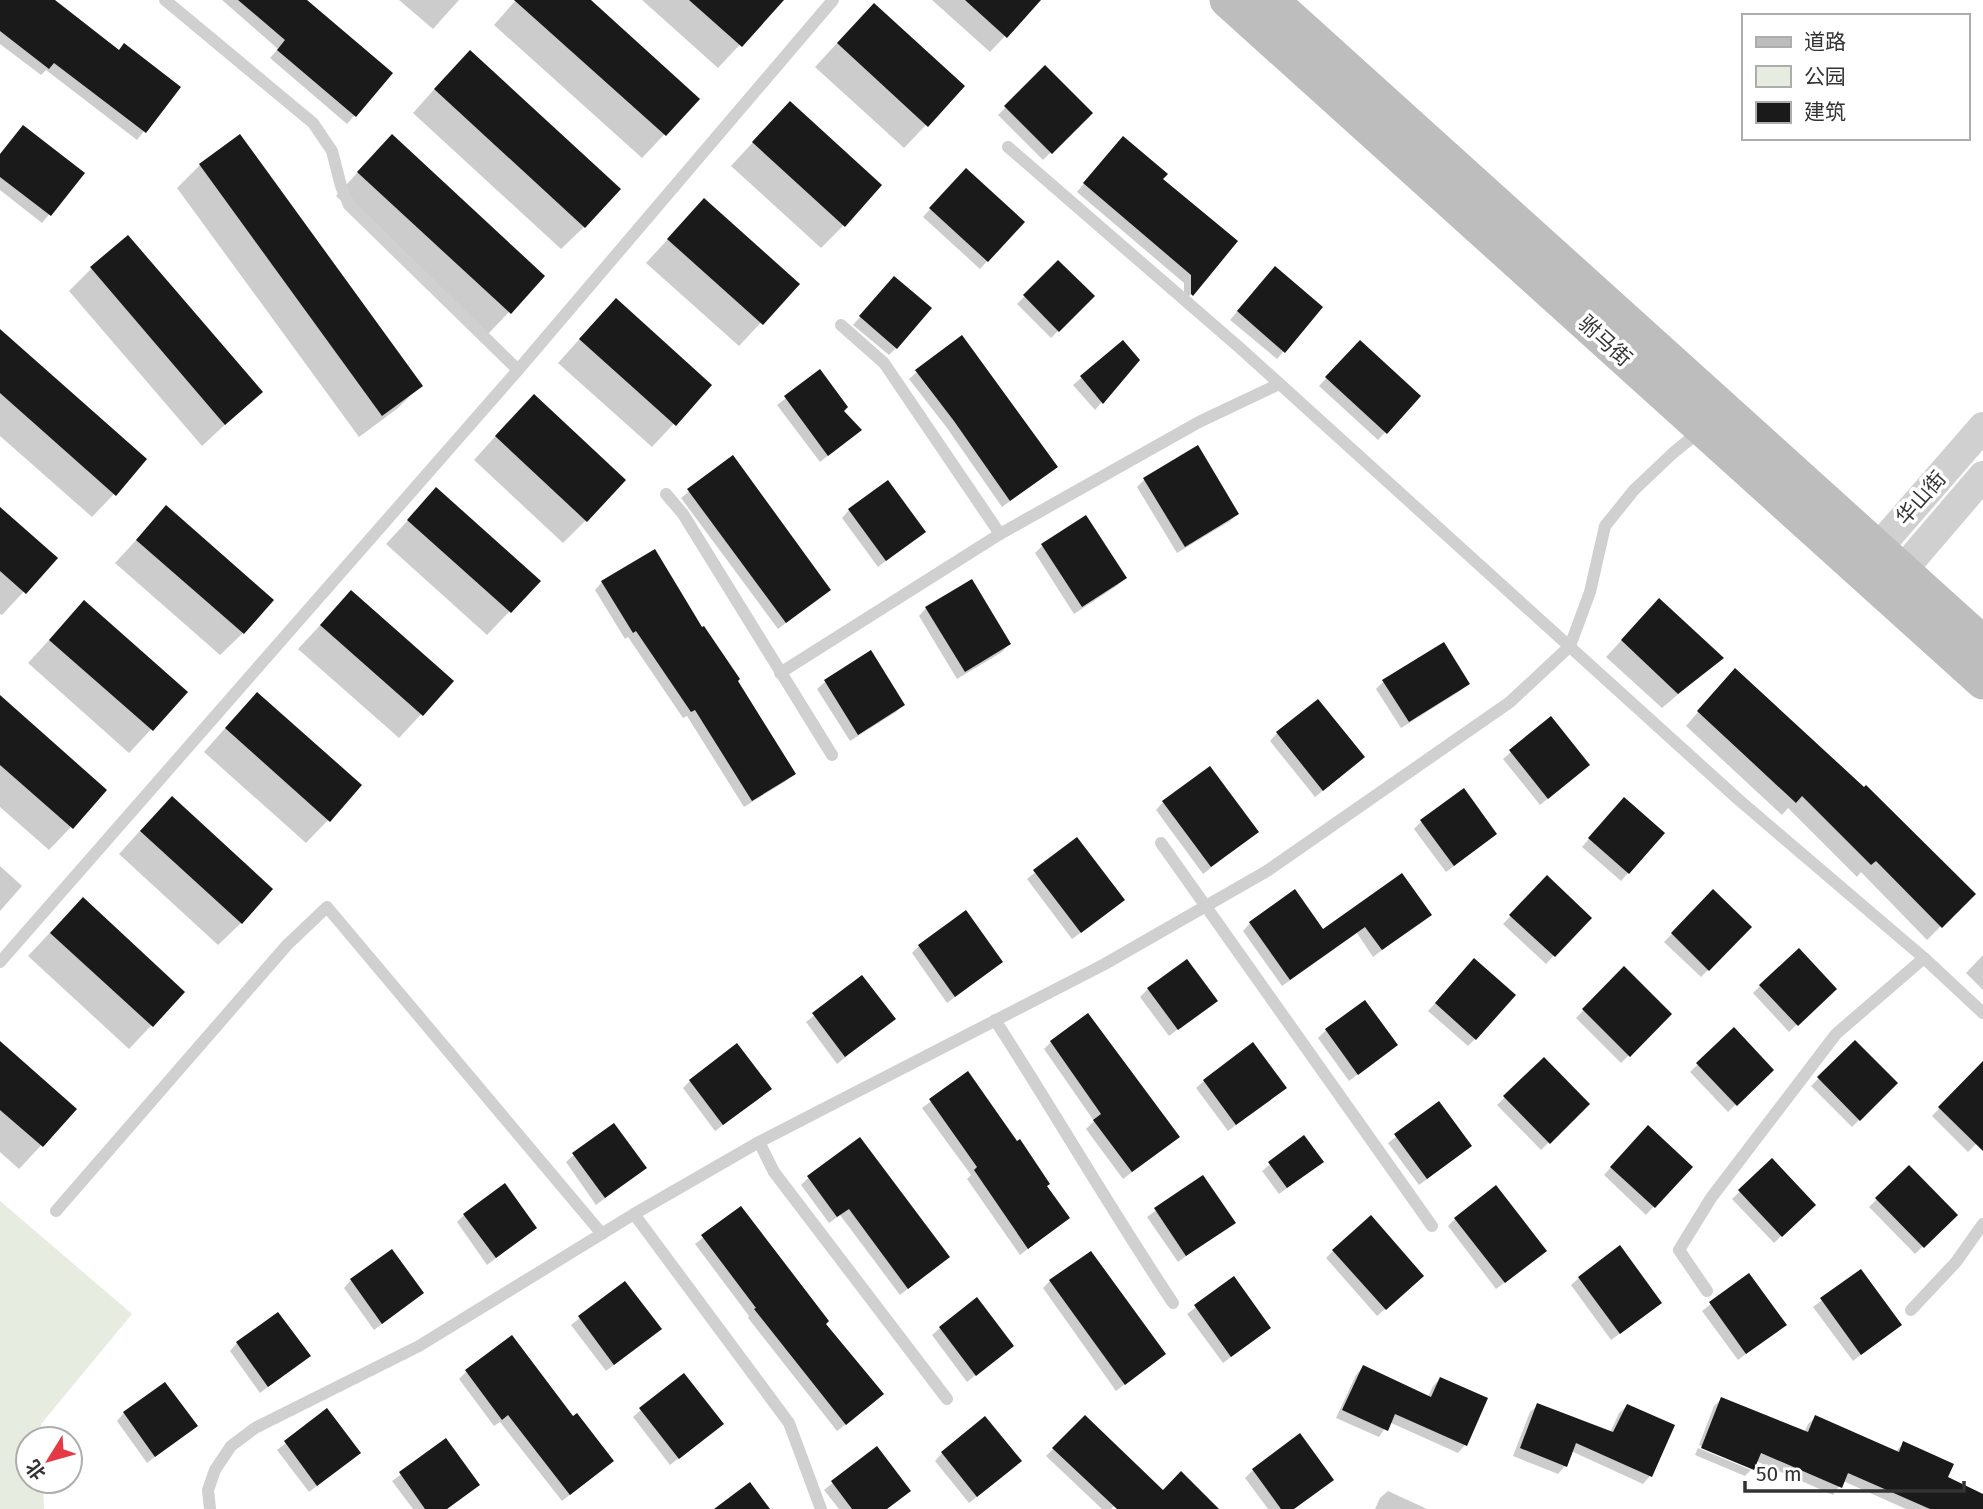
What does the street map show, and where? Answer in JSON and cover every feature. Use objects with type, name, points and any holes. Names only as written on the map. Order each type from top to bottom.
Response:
[{"type":"main road","name":"驸马街","points":[[1227,0],[1714,420],[1881,570],[1983,682]]},
{"type":"main road","name":"驸马街","points":[[1271,0],[1714,420]]},
{"type":"main road","name":"驸马街","points":[[1881,570],[1983,643]]},
{"type":"street","name":"华山街","points":[[1881,570],[1983,427]]},
{"type":"street","name":"华山街","points":[[1881,570],[1983,476]]},
{"type":"lane","points":[[165,0],[313,123],[332,151],[349,205],[518,370]]},
{"type":"lane","points":[[0,962],[518,370],[833,0]]},
{"type":"lane","points":[[1008,147],[1279,384],[1739,800],[1924,958],[1983,1013]]},
{"type":"lane","points":[[841,325],[884,363],[1000,534]]},
{"type":"lane","points":[[780,673],[1000,534],[1199,422],[1279,384]]},
{"type":"lane","points":[[209,1509],[208,1490],[215,1470],[231,1446],[255,1428],[419,1346],[634,1214],[759,1142],[1103,965],[1267,871],[1510,702],[1570,646],[1590,592],[1605,526],[1634,491],[1673,453],[1714,420]]},
{"type":"lane","points":[[666,494],[683,514],[832,755]]},
{"type":"lane","points":[[1161,842],[1432,1226]]},
{"type":"lane","points":[[56,1211],[287,945],[327,907],[602,1234]]},
{"type":"lane","points":[[1707,1291],[1679,1250],[1711,1198],[1836,1034],[1924,958]]},
{"type":"lane","points":[[995,1020],[1173,1303]]},
{"type":"lane","points":[[759,1142],[774,1172],[947,1398]]},
{"type":"lane","points":[[634,1214],[789,1423],[821,1509]]},
{"type":"lane","points":[[1911,1310],[1956,1262],[1983,1224]]},
{"type":"green space","points":[[0,1201],[132,1314],[41,1425],[14,1425],[14,1495],[44,1495],[44,1509],[0,1509]]},
{"type":"building","points":[[0,0],[55,0],[119,50],[124,43],[181,87],[146,133],[54,63],[49,69],[0,31]]},
{"type":"building","points":[[238,0],[307,0],[393,73],[356,117],[277,50],[285,40]]},
{"type":"building","points":[[514,0],[591,0],[700,99],[666,136]]},
{"type":"building","points":[[689,0],[784,0],[742,47]]},
{"type":"building","points":[[965,0],[1041,0],[1007,38]]},
{"type":"building","points":[[874,3],[965,86],[928,127],[837,43]]},
{"type":"building","points":[[470,50],[621,189],[585,228],[434,89]]},
{"type":"building","points":[[1045,65],[1093,113],[1052,154],[1004,106]]},
{"type":"building","points":[[790,101],[882,185],[845,227],[752,142]]},
{"type":"building","points":[[23,125],[85,173],[51,216],[0,177],[0,154]]},
{"type":"building","points":[[240,134],[423,386],[382,416],[199,164]]},
{"type":"building","points":[[392,134],[545,276],[511,314],[357,172]]},
{"type":"building","points":[[1123,136],[1168,174],[1163,179],[1238,241],[1193,296],[1191,275],[1083,183]]},
{"type":"building","points":[[966,168],[1025,222],[988,262],[929,208]]},
{"type":"building","points":[[704,198],[800,284],[763,325],[667,239]]},
{"type":"building","points":[[128,235],[263,392],[225,425],[90,267]]},
{"type":"building","points":[[1058,260],[1095,296],[1059,332],[1023,295]]},
{"type":"building","points":[[1275,266],[1323,307],[1285,353],[1237,311]]},
{"type":"building","points":[[894,276],[932,308],[897,349],[859,316]]},
{"type":"building","points":[[616,298],[712,385],[676,426],[579,339]]},
{"type":"building","points":[[0,329],[147,459],[116,496],[0,393]]},
{"type":"building","points":[[962,335],[1058,467],[1010,501],[915,370]]},
{"type":"building","points":[[1123,340],[1140,360],[1103,404],[1080,376]]},
{"type":"building","points":[[1360,340],[1421,396],[1387,434],[1325,377]]},
{"type":"building","points":[[820,369],[848,407],[844,411],[862,430],[828,456],[784,396]]},
{"type":"building","points":[[534,394],[626,480],[587,522],[495,436]]},
{"type":"building","points":[[1198,445],[1239,514],[1185,547],[1143,478]]},
{"type":"building","points":[[733,455],[831,590],[786,623],[687,489]]},
{"type":"building","points":[[888,480],[926,532],[886,561],[848,509]]},
{"type":"building","points":[[436,487],[541,581],[511,613],[407,520]]},
{"type":"building","points":[[166,505],[274,600],[244,634],[136,540]]},
{"type":"building","points":[[0,507],[58,558],[26,594],[0,571]]},
{"type":"building","points":[[1086,515],[1127,578],[1082,607],[1041,544]]},
{"type":"building","points":[[655,549],[702,627],[704,626],[740,679],[738,681],[796,774],[752,801],[695,710],[691,712],[636,631],[633,633],[601,581]]},
{"type":"building","points":[[972,579],[1011,644],[965,672],[925,607]]},
{"type":"building","points":[[351,590],[454,681],[423,716],[320,625]]},
{"type":"building","points":[[1659,598],[1724,658],[1678,694],[1621,640]]},
{"type":"building","points":[[84,600],[188,692],[153,731],[49,640]]},
{"type":"building","points":[[1444,642],[1470,684],[1409,722],[1382,680]]},
{"type":"building","points":[[871,650],[905,705],[858,735],[824,680]]},
{"type":"building","points":[[1735,668],[1864,787],[1866,785],[1976,894],[1942,928],[1876,861],[1871,865],[1802,796],[1796,803],[1697,711]]},
{"type":"building","points":[[257,692],[362,785],[330,822],[225,728]]},
{"type":"building","points":[[0,695],[107,790],[73,829],[0,765]]},
{"type":"building","points":[[1318,699],[1365,757],[1323,791],[1276,732]]},
{"type":"building","points":[[1551,716],[1590,765],[1548,799],[1509,750]]},
{"type":"building","points":[[1210,766],[1259,832],[1211,867],[1162,801]]},
{"type":"building","points":[[1464,788],[1497,834],[1454,866],[1420,820]]},
{"type":"building","points":[[172,796],[273,889],[242,924],[140,831]]},
{"type":"building","points":[[1624,797],[1665,833],[1629,874],[1588,838]]},
{"type":"building","points":[[1077,837],[1125,900],[1081,933],[1033,870]]},
{"type":"building","points":[[1402,873],[1432,915],[1382,950],[1365,927],[1290,980],[1249,922],[1295,889],[1323,929]]},
{"type":"building","points":[[1547,875],[1592,918],[1555,957],[1509,915]]},
{"type":"building","points":[[1713,889],[1752,927],[1709,971],[1671,933]]},
{"type":"building","points":[[83,897],[185,992],[153,1027],[50,933]]},
{"type":"building","points":[[966,910],[1003,962],[955,997],[918,945]]},
{"type":"building","points":[[1799,948],[1837,989],[1798,1026],[1759,985]]},
{"type":"building","points":[[1474,958],[1516,995],[1476,1040],[1435,1003]]},
{"type":"building","points":[[1187,959],[1218,1001],[1178,1030],[1147,988]]},
{"type":"building","points":[[1624,966],[1672,1014],[1630,1057],[1582,1009]]},
{"type":"building","points":[[862,975],[896,1019],[845,1057],[812,1013]]},
{"type":"building","points":[[1365,1000],[1398,1045],[1358,1075],[1325,1029]]},
{"type":"building","points":[[1088,1013],[1180,1137],[1132,1172],[1093,1120],[1101,1114],[1050,1041]]},
{"type":"building","points":[[1734,1027],[1774,1070],[1737,1106],[1696,1063]]},
{"type":"building","points":[[1855,1040],[1898,1083],[1860,1121],[1817,1077]]},
{"type":"building","points":[[0,1041],[77,1109],[43,1147],[0,1110]]},
{"type":"building","points":[[1253,1042],[1287,1088],[1236,1125],[1203,1080]]},
{"type":"building","points":[[737,1043],[772,1089],[723,1125],[689,1080]]},
{"type":"building","points":[[1544,1057],[1590,1104],[1550,1144],[1503,1096]]},
{"type":"building","points":[[1983,1061],[1983,1151],[1938,1107]]},
{"type":"building","points":[[968,1071],[1017,1141],[1020,1139],[1050,1184],[1047,1186],[1070,1218],[1028,1249],[974,1170],[977,1167],[929,1099]]},
{"type":"building","points":[[1439,1101],[1472,1146],[1427,1179],[1394,1134]]},
{"type":"building","points":[[614,1123],[647,1168],[605,1198],[572,1153]]},
{"type":"building","points":[[1648,1125],[1693,1167],[1655,1208],[1610,1167]]},
{"type":"building","points":[[1304,1135],[1324,1162],[1287,1188],[1268,1162]]},
{"type":"building","points":[[860,1137],[950,1257],[908,1289],[849,1209],[837,1217],[807,1176]]},
{"type":"building","points":[[1772,1158],[1816,1205],[1782,1237],[1738,1190]]},
{"type":"building","points":[[1909,1165],[1958,1215],[1924,1248],[1875,1198]]},
{"type":"building","points":[[1203,1175],[1236,1223],[1186,1256],[1154,1208]]},
{"type":"building","points":[[505,1183],[537,1228],[496,1258],[463,1214]]},
{"type":"building","points":[[1496,1185],[1547,1251],[1505,1283],[1454,1218]]},
{"type":"building","points":[[741,1206],[829,1321],[826,1324],[884,1394],[846,1425],[754,1309],[756,1308],[701,1235]]},
{"type":"building","points":[[1371,1215],[1424,1276],[1386,1310],[1332,1250]]},
{"type":"building","points":[[1620,1245],[1662,1303],[1620,1334],[1578,1277]]},
{"type":"building","points":[[392,1249],[424,1293],[382,1324],[350,1279]]},
{"type":"building","points":[[1091,1251],[1166,1354],[1125,1385],[1049,1280]]},
{"type":"building","points":[[1861,1269],[1902,1325],[1861,1355],[1820,1298]]},
{"type":"building","points":[[1749,1273],[1787,1325],[1746,1354],[1709,1302]]},
{"type":"building","points":[[1234,1276],[1271,1328],[1231,1357],[1194,1305]]},
{"type":"building","points":[[625,1281],[662,1329],[614,1365],[578,1316]]},
{"type":"building","points":[[977,1297],[1014,1346],[976,1376],[939,1327]]},
{"type":"building","points":[[278,1312],[311,1356],[268,1387],[236,1342]]},
{"type":"building","points":[[512,1335],[573,1416],[577,1413],[614,1461],[570,1495],[508,1415],[502,1420],[465,1370]]},
{"type":"building","points":[[1363,1365],[1431,1397],[1440,1377],[1488,1398],[1467,1446],[1395,1414],[1388,1431],[1342,1410]]},
{"type":"building","points":[[684,1373],[724,1424],[679,1459],[639,1408]]},
{"type":"building","points":[[165,1382],[198,1426],[155,1457],[123,1412]]},
{"type":"building","points":[[1721,1397],[1808,1432],[1815,1415],[1899,1452],[1903,1441],[1954,1464],[1948,1477],[1983,1494],[1983,1509],[1930,1509],[1848,1473],[1842,1488],[1761,1453],[1754,1470],[1701,1448]]},
{"type":"building","points":[[1537,1403],[1613,1432],[1627,1404],[1675,1425],[1652,1477],[1576,1443],[1567,1467],[1520,1448]]},
{"type":"building","points":[[327,1408],[361,1453],[317,1486],[284,1441]]},
{"type":"building","points":[[1085,1415],[1163,1490],[1181,1471],[1219,1509],[1117,1509],[1052,1448]]},
{"type":"building","points":[[985,1416],[1022,1461],[977,1497],[941,1452]]},
{"type":"building","points":[[1300,1433],[1334,1480],[1294,1509],[1281,1509],[1252,1469]]},
{"type":"building","points":[[446,1438],[480,1485],[447,1509],[425,1509],[399,1472]]},
{"type":"building","points":[[877,1446],[911,1491],[887,1509],[852,1509],[831,1481]]},
{"type":"building","points":[[750,1482],[770,1509],[714,1509]]}]
